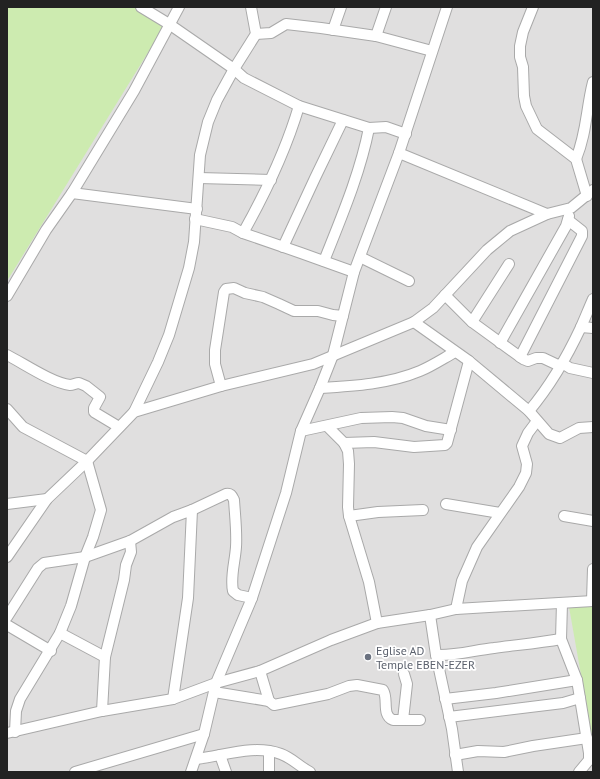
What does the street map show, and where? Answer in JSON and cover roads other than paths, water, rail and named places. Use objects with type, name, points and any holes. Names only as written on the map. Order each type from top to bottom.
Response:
[{"type":"street","points":[[141,7],[169,24],[234,69],[244,78],[299,106],[369,128],[386,127],[406,134]]},
{"type":"street","points":[[7,296],[46,230],[72,193],[134,91],[179,7]]},
{"type":"street","points":[[7,558],[47,499],[134,412],[158,362],[169,335],[194,242],[200,155],[208,122],[217,100],[256,34],[251,7]]},
{"type":"street","points":[[333,30],[341,7]]},
{"type":"street","points":[[376,36],[386,7]]},
{"type":"street","points":[[191,772],[204,734],[215,687],[252,598],[286,493],[301,431],[333,355],[354,272],[406,134],[447,7]]},
{"type":"street","points":[[134,412],[220,386],[313,364],[414,322],[433,308],[486,250],[510,231],[547,214],[571,208],[591,193],[576,159],[537,129],[526,106],[520,46],[523,32],[534,7]]},
{"type":"street","points":[[256,34],[271,33],[286,24],[376,36],[432,51]]},
{"type":"street","points":[[576,159],[586,129],[593,82]]},
{"type":"street","points":[[243,233],[258,206],[288,141],[299,106]]},
{"type":"street","points":[[283,247],[314,178],[343,120]]},
{"type":"street","points":[[324,261],[347,202],[369,128]]},
{"type":"street","points":[[399,153],[547,214]]},
{"type":"street","points":[[199,178],[270,180]]},
{"type":"street","points":[[72,193],[196,214],[243,233],[354,272]]},
{"type":"street","points":[[500,344],[568,220],[571,208]]},
{"type":"street","points":[[520,357],[582,236],[582,231],[568,220]]},
{"type":"street","points":[[360,257],[409,281]]},
{"type":"street","points":[[472,322],[510,264]]},
{"type":"street","points":[[220,386],[215,364],[215,350],[224,292],[226,289],[234,288],[245,293],[263,297],[294,311],[318,311],[343,316]]},
{"type":"street","points":[[445,295],[472,322],[500,344],[520,357],[528,361],[536,358],[543,358],[570,368],[593,373]]},
{"type":"street","points":[[529,411],[547,389],[581,327],[593,299]]},
{"type":"street","points":[[414,322],[469,361],[529,411],[549,434],[558,438],[578,428],[593,426]]},
{"type":"street","points":[[581,327],[593,328]]},
{"type":"street","points":[[320,388],[361,385],[385,381],[420,371],[455,352]]},
{"type":"street","points":[[7,355],[47,377],[72,385],[79,383],[86,386],[100,396],[94,408],[94,412],[119,427]]},
{"type":"street","points":[[344,443],[374,442],[414,447],[445,446],[451,430],[469,361]]},
{"type":"street","points":[[7,409],[22,427],[86,461],[101,510],[85,557],[71,606],[60,634],[51,651],[20,699],[11,732],[102,711],[173,699],[215,687],[260,671],[331,640],[377,623],[430,615],[456,609],[592,601],[593,569]]},
{"type":"street","points":[[301,431],[361,418],[392,417],[403,418],[426,426],[451,430]]},
{"type":"street","points":[[456,609],[462,582],[477,547],[519,487],[526,473],[527,464],[522,446],[528,433],[537,420]]},
{"type":"street","points":[[327,426],[344,443],[349,457],[348,507],[369,582],[377,623]]},
{"type":"street","points":[[7,617],[38,568],[44,564],[85,557],[130,541],[173,517],[226,494],[232,495],[234,500],[236,548],[232,580],[233,591],[238,595],[252,598]]},
{"type":"street","points":[[7,504],[47,499]]},
{"type":"street","points":[[446,504],[500,513]]},
{"type":"street","points":[[173,699],[188,598],[192,510]]},
{"type":"street","points":[[350,516],[378,512],[423,510]]},
{"type":"street","points":[[564,516],[593,521]]},
{"type":"street","points":[[102,711],[105,657],[124,580],[126,565],[131,552],[130,541]]},
{"type":"street","points":[[562,603],[561,639],[577,680],[588,738],[590,759],[579,772]]},
{"type":"street","points":[[430,615],[436,655],[452,729],[458,772]]},
{"type":"street","points":[[7,625],[51,651]]},
{"type":"street","points":[[60,634],[105,657]]},
{"type":"street","points":[[436,655],[465,653],[561,639]]},
{"type":"street","points":[[260,671],[269,701]]},
{"type":"street","points":[[403,720],[407,684],[404,674]]},
{"type":"street","points":[[445,699],[496,693],[577,680]]},
{"type":"street","points":[[215,687],[269,701],[274,705],[328,694],[349,686],[374,688],[385,692],[386,714],[389,718],[420,720]]},
{"type":"street","points":[[449,717],[563,702],[580,698]]},
{"type":"street","points":[[75,772],[204,734]]},
{"type":"street","points":[[455,755],[478,751],[504,752],[541,744],[588,738]]},
{"type":"street","points":[[196,759],[255,749],[282,754],[310,772]]},
{"type":"street","points":[[269,751],[269,772]]},
{"type":"street","points":[[220,755],[226,772]]},
{"type":"place","name":"Eglise AD Temple EBEN-EZER","points":[[368,657]]}]
